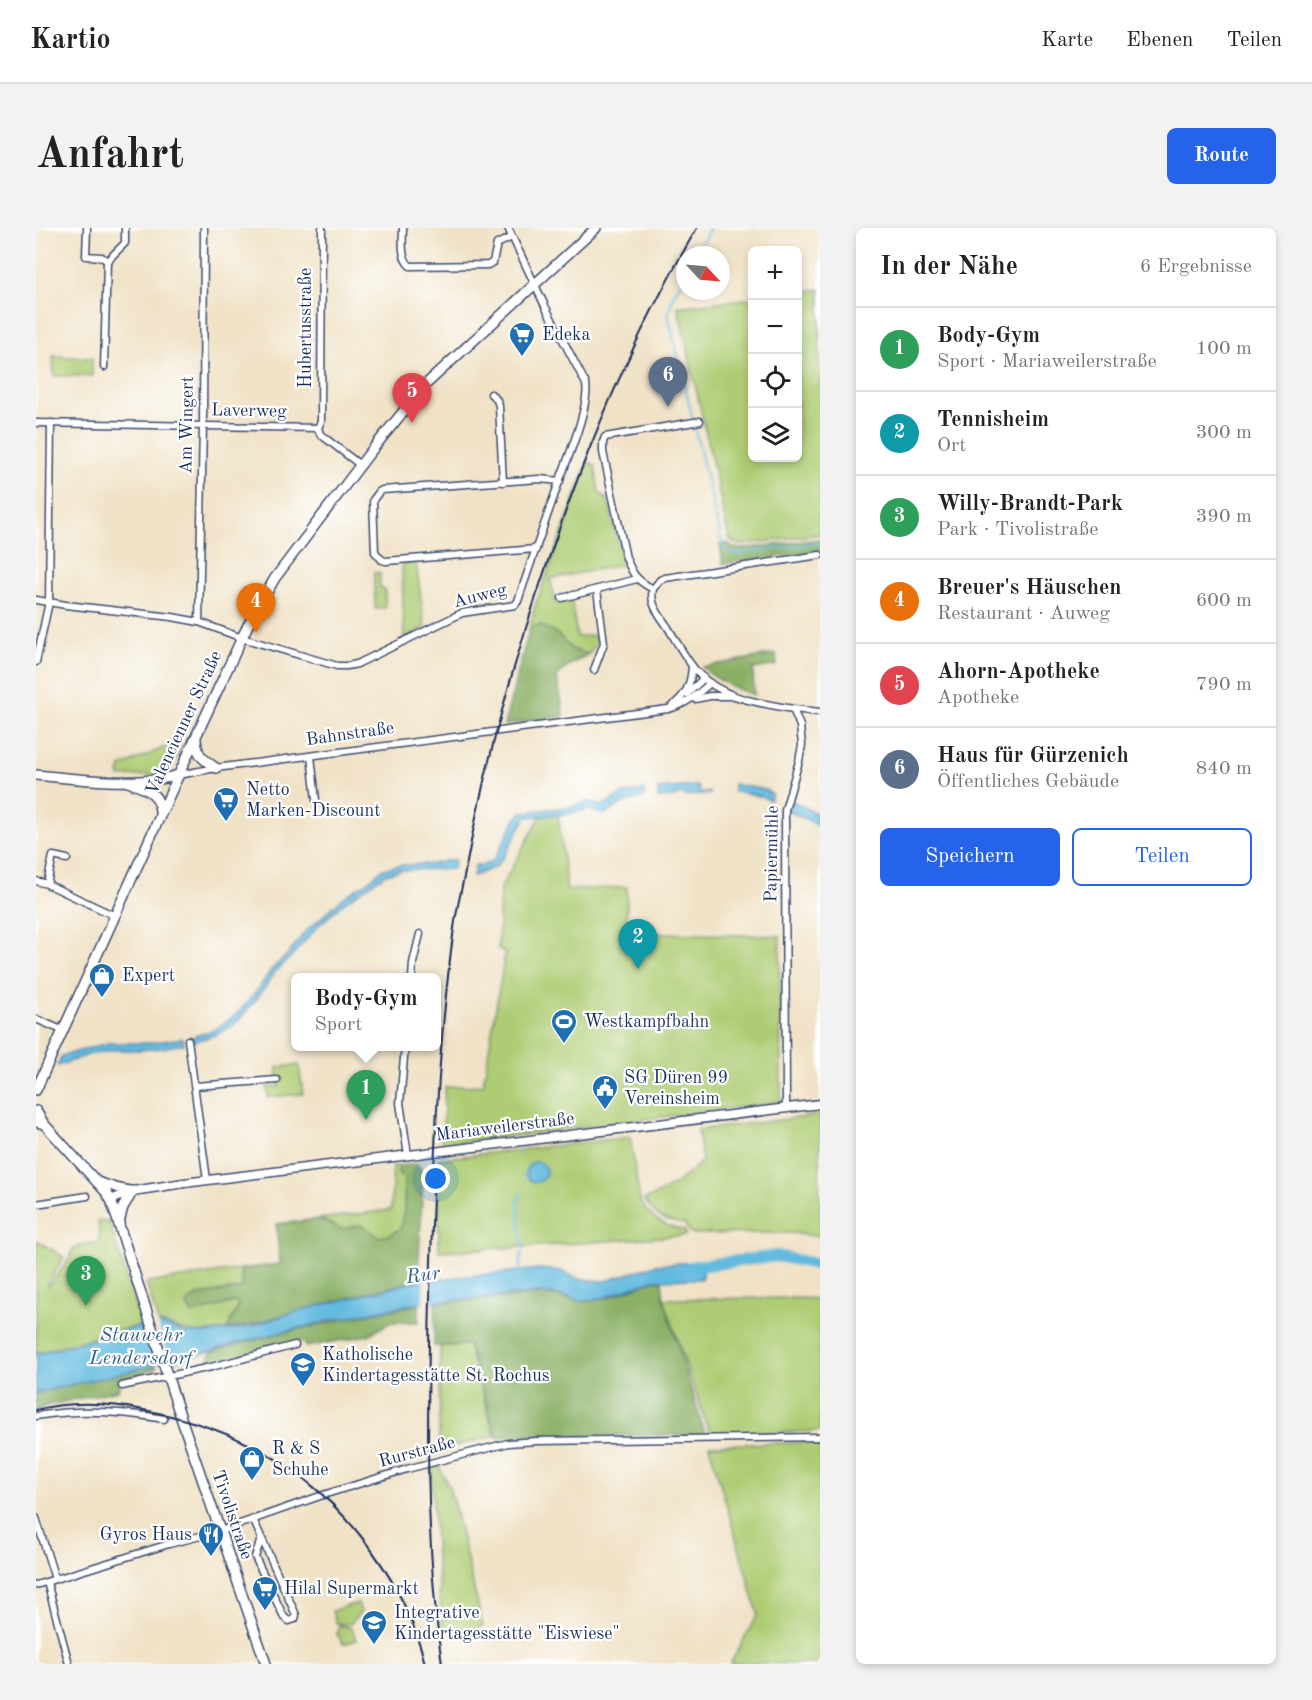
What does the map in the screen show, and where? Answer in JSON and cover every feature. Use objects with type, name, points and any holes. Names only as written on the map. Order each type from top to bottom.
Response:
[{"type":"main road","name":"Valencienner Straße","points":[[36,1090],[178,775],[242,638],[275,578],[360,465],[424,386],[596,228]]},
{"type":"main road","points":[[196,737],[197,750],[201,758],[216,768]]},
{"type":"main road","name":"Bahnstraße","points":[[36,775],[123,781],[157,780],[178,775]]},
{"type":"main road","points":[[123,781],[146,789],[157,797],[160,816]]},
{"type":"main road","name":"Mariaweilerstraße","points":[[111,1200],[133,1191],[207,1180],[820,1104]]},
{"type":"main road","name":"Tivolistraße","points":[[36,1111],[40,1123],[111,1200],[167,1374],[266,1664]]},
{"type":"main road","points":[[95,1181],[133,1191],[123,1207],[119,1223]]},
{"type":"street","points":[[87,228],[87,256],[102,257],[107,261]]},
{"type":"street","points":[[104,367],[107,261],[125,243],[125,228]]},
{"type":"street","name":"Am Wingert","points":[[199,622],[204,228]]},
{"type":"street","name":"Hubertusstraße","points":[[318,428],[321,421],[322,228]]},
{"type":"street","points":[[403,228],[405,261],[410,266],[488,265],[493,262],[497,244],[513,237]]},
{"type":"street","points":[[508,228],[535,284]]},
{"type":"street","name":"Auweg","points":[[242,638],[337,666],[347,666],[357,664],[462,613],[515,605],[518,602],[574,441],[587,390],[535,284]]},
{"type":"street","points":[[491,394],[499,406],[503,482]]},
{"type":"street","points":[[654,589],[637,579],[626,558],[603,442],[605,437],[699,422]]},
{"type":"street","name":"Laverweg","points":[[36,423],[318,428]]},
{"type":"street","points":[[36,662],[49,602],[51,423]]},
{"type":"street","points":[[318,428],[320,434],[360,465]]},
{"type":"street","points":[[536,549],[386,561],[375,552],[374,500],[379,492],[539,479],[560,481]]},
{"type":"street","points":[[820,555],[665,578],[660,580],[652,595],[655,607],[692,665],[707,681],[736,696],[763,704],[820,712]]},
{"type":"street","points":[[562,598],[637,579]]},
{"type":"street","points":[[594,670],[604,643],[597,590]]},
{"type":"street","points":[[36,600],[199,622],[242,638]]},
{"type":"street","points":[[678,701],[689,686],[692,665]]},
{"type":"street","points":[[668,709],[707,681]]},
{"type":"street","name":"Bahnstraße","points":[[178,775],[216,768],[668,709],[680,706],[689,700],[707,681]]},
{"type":"street","name":"Bahnstraße","points":[[689,700],[710,696],[736,696]]},
{"type":"street","name":"Papiermühle","points":[[786,1108],[784,810],[799,761],[802,735],[793,709]]},
{"type":"street","points":[[311,756],[316,800]]},
{"type":"street","points":[[47,884],[53,856],[67,859]]},
{"type":"street","points":[[36,881],[115,916]]},
{"type":"street","points":[[412,973],[420,934]]},
{"type":"street","points":[[36,1019],[64,1031]]},
{"type":"street","points":[[188,1040],[207,1180]]},
{"type":"street","points":[[405,1051],[400,1103],[408,1155]]},
{"type":"street","points":[[195,1086],[277,1080]]},
{"type":"street","points":[[36,1204],[87,1196]]},
{"type":"street","points":[[122,1386],[167,1374],[222,1365],[295,1345]]},
{"type":"street","points":[[36,1416],[73,1411],[129,1413],[164,1419]]},
{"type":"street","name":"Rurstraße","points":[[36,1585],[169,1544],[220,1531],[406,1469],[508,1443],[820,1437]]},
{"type":"street","points":[[36,1518],[55,1579]]},
{"type":"street","points":[[253,1519],[296,1615],[295,1619],[289,1621],[284,1617],[255,1557],[261,1539]]},
{"type":"street","points":[[47,1582],[69,1664]]},
{"type":"green space","points":[[820,289],[820,534],[741,545],[729,538],[678,307],[748,298],[748,462],[802,462],[802,291]]},
{"type":"green space","points":[[53,356],[92,358],[92,376],[54,376]]},
{"type":"green space","points":[[588,462],[595,465],[599,492],[608,501],[625,564],[550,579],[556,602],[571,598],[577,637],[599,635],[589,654],[573,650],[556,633],[540,625],[530,627],[535,606]]},
{"type":"green space","points":[[820,539],[820,551],[723,564],[720,545],[728,543],[733,548],[741,549]]},
{"type":"green space","points":[[416,562],[425,628],[404,638],[402,564]]},
{"type":"green space","points":[[374,573],[380,573],[380,587],[385,589],[385,608],[375,609]]},
{"type":"green space","points":[[540,625],[556,633],[573,650],[589,654],[571,664],[557,676],[564,716],[504,725],[530,627]]},
{"type":"green space","points":[[776,654],[777,665],[753,669],[754,695],[726,684],[702,667]]},
{"type":"green space","points":[[179,744],[181,746],[175,760],[166,771],[147,776],[121,777],[119,775],[121,767],[161,749]]},
{"type":"green space","points":[[558,815],[567,890],[627,887],[626,952],[655,933],[780,936],[781,1102],[442,1145],[445,1087],[483,1085],[505,953],[498,949],[500,889],[541,816]]},
{"type":"green space","points":[[299,1065],[303,1094],[268,1097],[267,1087],[279,1086],[277,1067]]},
{"type":"green space","points":[[820,1115],[820,1237],[793,1233],[691,1234],[685,1224],[661,1218],[644,1200],[675,1184],[702,1161],[698,1130]]},
{"type":"green space","points":[[630,1137],[640,1201],[653,1217],[671,1227],[685,1230],[686,1235],[439,1251],[438,1159]]},
{"type":"green space","points":[[416,1164],[423,1176],[418,1280],[228,1329],[239,1304],[234,1302],[192,1314],[187,1302],[200,1295],[242,1288],[241,1269],[280,1264],[276,1224],[319,1219],[341,1229],[362,1225],[379,1237],[400,1229],[404,1211],[404,1178],[398,1173],[399,1166]]},
{"type":"green space","points":[[393,1166],[399,1166],[399,1173],[404,1178],[404,1211],[401,1229],[379,1237],[362,1225],[341,1229],[319,1219],[391,1210]]},
{"type":"green space","points":[[98,1221],[109,1222],[142,1325],[36,1353],[36,1240],[64,1257],[47,1285],[49,1286],[70,1258],[72,1250],[82,1245],[99,1242]]},
{"type":"green space","points":[[241,1269],[242,1288],[200,1295],[187,1302],[192,1314],[234,1302],[239,1304],[228,1329],[193,1332],[158,1322],[146,1283]]},
{"type":"green space","points":[[653,1281],[662,1281],[664,1299],[705,1435],[497,1438],[469,1345],[434,1346],[435,1303],[537,1295],[558,1296],[583,1302],[606,1298]]},
{"type":"green space","points":[[664,1299],[820,1299],[820,1431],[710,1435]]},
{"type":"green space","points":[[419,1304],[419,1322],[391,1322],[368,1335],[307,1347],[302,1341],[212,1365],[209,1358],[211,1352],[262,1338]]},
{"type":"green space","points":[[468,1345],[495,1436],[439,1450],[440,1346]]},
{"type":"green space","points":[[156,1365],[157,1368],[121,1380],[118,1390],[45,1406],[36,1412],[36,1393]]},
{"type":"green space","points":[[820,1442],[820,1664],[730,1664],[758,1614],[709,1445]]},
{"type":"green space","points":[[439,1466],[450,1489],[483,1626],[443,1633],[431,1468]]},
{"type":"green space","points":[[358,1603],[361,1612],[350,1624],[336,1623],[332,1611]]},
{"type":"green space","points":[[339,1625],[352,1628],[356,1640],[343,1644],[337,1634]]},
{"type":"water","points":[[733,784],[767,790],[772,794],[770,800],[752,794],[734,792]]},
{"type":"water","points":[[699,787],[700,793],[710,792],[710,794],[685,796],[684,794],[658,798],[658,789]]},
{"type":"water","points":[[644,790],[645,797],[624,803],[603,815],[589,809],[569,814],[528,817],[496,867],[473,876],[475,865],[484,865],[494,860],[514,822],[522,812],[569,807],[589,801],[602,806],[621,795]]},
{"type":"water","points":[[790,800],[820,815],[820,827],[788,811]]},
{"type":"water","points":[[455,860],[453,869],[401,870],[386,874],[345,902],[318,926],[274,973],[241,1018],[218,1034],[193,1042],[192,1037],[216,1029],[238,1013],[271,970],[288,954],[305,932],[344,897],[383,869]]},
{"type":"water","points":[[183,1038],[184,1044],[162,1048],[115,1050],[88,1055],[57,1066],[62,1056],[108,1043],[149,1043]]},
{"type":"water","points":[[536,1162],[543,1165],[546,1172],[543,1179],[536,1182],[529,1179],[526,1172],[529,1165]]},
{"type":"water","name":"Stauwehr Lendersdorf","points":[[707,1261],[701,1279],[653,1280],[606,1297],[583,1301],[537,1293],[417,1303],[332,1320],[234,1344],[170,1363],[36,1393],[36,1354],[142,1326],[158,1323],[186,1333],[211,1333],[250,1327],[294,1312],[418,1281],[540,1269],[561,1271],[579,1279],[606,1281],[655,1265]]},
{"type":"pier","points":[[433,1277],[432,1304],[423,1305],[424,1278]]},
{"type":"pier","points":[[157,1320],[172,1366],[158,1367],[144,1322]]},
{"type":"waterway","points":[[701,246],[710,228]]},
{"type":"waterway","points":[[676,291],[668,315],[723,547],[728,552],[736,554],[820,543]]},
{"type":"waterway","points":[[524,1172],[525,1177]]},
{"type":"waterway","points":[[522,1193],[518,1202],[523,1248]]},
{"type":"waterway","points":[[519,1273],[522,1252]]},
{"type":"waterway","name":"Rur","points":[[690,1267],[777,1256],[820,1265]]},
{"type":"railway","points":[[442,1664],[436,1619],[428,1482],[429,1345],[437,1113],[448,974],[455,920],[479,803],[500,717],[525,631],[560,527],[621,374],[697,228]]},
{"type":"railway","points":[[36,1410],[64,1405],[92,1404],[149,1411],[212,1428],[279,1461],[335,1507],[382,1565],[415,1630],[425,1664]]},
{"type":"place","name":"Edeka","points":[[522,358]]},
{"type":"place","name":"Haus für Gürzenich","points":[[668,407]]},
{"type":"place","name":"Ahorn-Apotheke","points":[[412,423]]},
{"type":"place","name":"Breuer's Häuschen","points":[[256,633]]},
{"type":"place","name":"Netto Marken-Discount","points":[[226,823]]},
{"type":"place","name":"Tennisheim","points":[[638,969]]},
{"type":"place","name":"Expert","points":[[102,999]]},
{"type":"place","name":"Westkampfbahn","points":[[564,1045]]},
{"type":"place","name":"SG Düren 99 Vereinsheim","points":[[605,1111]]},
{"type":"place","name":"Body-Gym","points":[[366,1120]]},
{"type":"place","name":"Willy-Brandt-Park","points":[[86,1306]]},
{"type":"place","name":"Katholische Kindertagesstätte St. Rochus","points":[[303,1388]]},
{"type":"place","name":"R & S Schuhe","points":[[252,1482]]},
{"type":"place","name":"Gyros Haus","points":[[211,1558]]},
{"type":"place","name":"Hilal Supermarkt","points":[[265,1612]]},
{"type":"place","name":"Integrative Kindertagesstätte \"Eiswiese\"","points":[[374,1646]]}]
